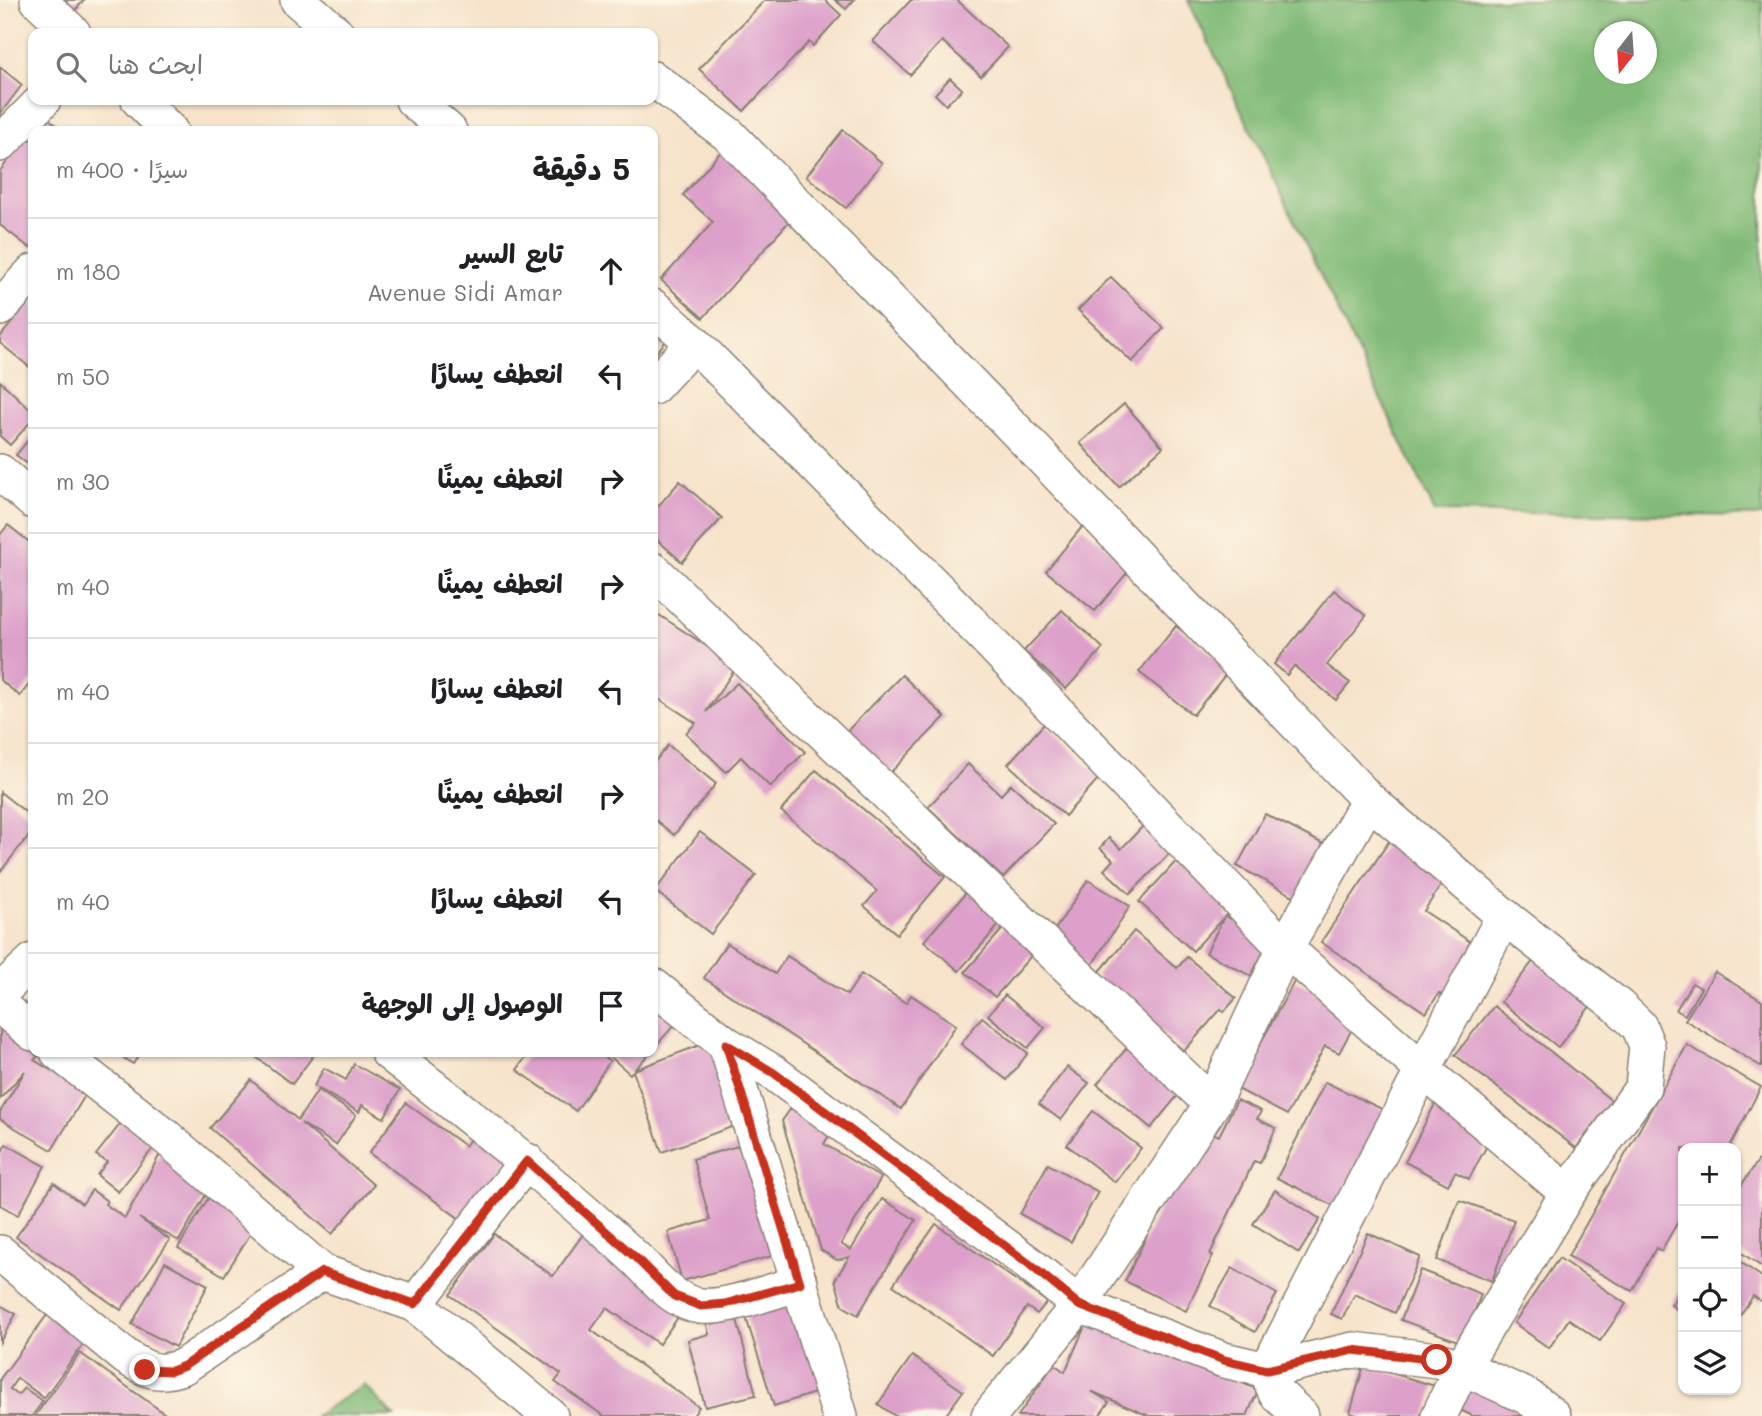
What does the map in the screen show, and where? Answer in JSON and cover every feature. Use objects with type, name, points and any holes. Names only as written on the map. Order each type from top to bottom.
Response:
[{"type":"street","points":[[38,0],[67,28]]},
{"type":"street","points":[[298,0],[330,28]]},
{"type":"street","points":[[658,83],[729,135],[1042,457],[1369,800],[1504,916],[1618,1006],[1639,1026],[1647,1046],[1643,1087],[1568,1194],[1462,1367],[1439,1416]]},
{"type":"street","points":[[0,144],[38,105]]},
{"type":"street","points":[[144,105],[165,126]]},
{"type":"street","points":[[419,105],[443,126]]},
{"type":"street","points":[[658,311],[694,343],[982,634],[1284,948],[1568,1194]]},
{"type":"street","points":[[658,382],[694,343]]},
{"type":"street","points":[[0,472],[28,497]]},
{"type":"street","points":[[658,575],[1212,1104]]},
{"type":"street","points":[[989,1416],[1079,1305],[1212,1104],[1284,948],[1369,800]]},
{"type":"street","points":[[1301,1416],[1276,1393],[1267,1370],[1504,916]]},
{"type":"street","points":[[0,992],[28,966]]},
{"type":"street","points":[[658,990],[726,1044],[774,1073],[1028,1263],[1079,1305],[1224,1360],[1267,1370],[1353,1350],[1437,1360],[1462,1367],[1528,1397],[1553,1416]]},
{"type":"street","points":[[0,1006],[28,1028]]},
{"type":"street","points":[[726,1044],[840,1416]]},
{"type":"street","points":[[64,1057],[166,1137],[322,1272],[415,1304],[550,1416]]},
{"type":"street","points":[[394,1057],[527,1161],[636,1258],[674,1296],[701,1306],[725,1304],[800,1283]]},
{"type":"street","points":[[415,1304],[527,1161]]},
{"type":"street","points":[[0,1254],[126,1357],[145,1370],[159,1372],[184,1366],[322,1272]]},
{"type":"green space","points":[[1188,0],[1762,0],[1762,516],[1435,512]]},
{"type":"green space","points":[[364,1385],[394,1416],[315,1416]]},
{"type":"building","points":[[55,0],[84,0],[72,14]]},
{"type":"building","points":[[765,0],[825,0],[841,15],[813,46],[809,42],[744,111],[699,69]]},
{"type":"building","points":[[835,0],[854,0],[846,9]]},
{"type":"building","points":[[911,0],[957,0],[1008,47],[981,76],[942,41],[910,75],[873,41]]},
{"type":"building","points":[[0,67],[22,85],[0,114]]},
{"type":"building","points":[[950,78],[962,89],[946,105],[935,94]]},
{"type":"building","points":[[44,115],[58,126],[35,126]]},
{"type":"building","points":[[843,130],[882,163],[846,208],[806,176]]},
{"type":"building","points":[[28,135],[28,246],[0,225],[0,171]]},
{"type":"building","points":[[729,142],[802,207],[703,318],[661,280],[713,222],[683,195]]},
{"type":"building","points":[[1111,277],[1164,328],[1132,362],[1078,310]]},
{"type":"building","points":[[28,302],[28,366],[0,343],[0,337]]},
{"type":"building","points":[[658,326],[670,336],[658,351]]},
{"type":"building","points":[[0,381],[28,407],[28,425],[10,445],[0,436]]},
{"type":"building","points":[[1124,404],[1163,447],[1119,487],[1080,443]]},
{"type":"building","points":[[28,440],[28,464],[16,455]]},
{"type":"building","points":[[680,481],[722,518],[682,562],[658,540],[658,506]]},
{"type":"building","points":[[8,525],[28,541],[28,686],[20,696],[0,680],[0,535]]},
{"type":"building","points":[[1082,527],[1132,567],[1095,611],[1046,571]]},
{"type":"building","points":[[1334,590],[1366,616],[1327,665],[1350,683],[1336,700],[1294,666],[1287,675],[1274,664]]},
{"type":"building","points":[[1062,610],[1103,648],[1066,689],[1024,651]]},
{"type":"building","points":[[658,614],[737,666],[706,712],[737,683],[805,752],[770,787],[741,757],[726,772],[686,733],[696,723],[658,698]]},
{"type":"building","points":[[1176,626],[1230,669],[1193,715],[1139,672]]},
{"type":"building","points":[[902,675],[945,717],[888,775],[845,733]]},
{"type":"building","points":[[1044,724],[1100,777],[1065,816],[1008,764]]},
{"type":"building","points":[[668,745],[716,784],[674,835],[658,822],[658,758]]},
{"type":"building","points":[[968,764],[1001,795],[1011,784],[1054,824],[1003,878],[928,807]]},
{"type":"building","points":[[816,770],[945,877],[897,934],[864,906],[877,891],[781,811]]},
{"type":"building","points":[[0,792],[28,814],[28,836],[0,872]]},
{"type":"building","points":[[1265,814],[1329,847],[1301,900],[1237,866]]},
{"type":"building","points":[[1146,823],[1174,849],[1130,894],[1104,870],[1113,860],[1100,848],[1109,838],[1121,849]]},
{"type":"building","points":[[700,832],[756,875],[711,934],[658,893],[658,887]]},
{"type":"building","points":[[1392,837],[1448,875],[1424,911],[1478,947],[1444,997],[1439,993],[1426,1013],[1321,942]]},
{"type":"building","points":[[1180,857],[1234,906],[1225,916],[1270,939],[1251,976],[1206,953],[1224,917],[1193,951],[1139,902]]},
{"type":"building","points":[[1088,880],[1130,906],[1090,968],[1048,940]]},
{"type":"building","points":[[971,887],[1006,917],[959,971],[924,941]]},
{"type":"building","points":[[1007,924],[1037,949],[995,997],[965,972]]},
{"type":"building","points":[[1134,931],[1177,968],[1187,957],[1236,998],[1224,1012],[1221,1009],[1184,1051],[1096,976]]},
{"type":"building","points":[[727,943],[775,974],[787,956],[847,995],[861,974],[906,1003],[911,995],[956,1025],[901,1109],[704,978]]},
{"type":"building","points":[[1542,950],[1599,995],[1558,1047],[1501,1002]]},
{"type":"building","points":[[1715,972],[1762,1001],[1762,1067],[1685,1020]]},
{"type":"building","points":[[1295,980],[1359,1016],[1339,1053],[1325,1046],[1287,1115],[1236,1088]]},
{"type":"building","points":[[1692,983],[1701,988],[1685,1015],[1676,1010]]},
{"type":"building","points":[[1005,995],[1045,1028],[1028,1048],[988,1015]]},
{"type":"building","points":[[658,1003],[678,1021],[658,1043]]},
{"type":"building","points":[[1494,1006],[1612,1101],[1576,1148],[1455,1055]]},
{"type":"building","points":[[982,1017],[1028,1053],[1007,1080],[961,1044]]},
{"type":"building","points":[[0,1023],[28,1047],[28,1057],[37,1057],[34,1060],[87,1092],[52,1150],[0,1119],[0,1112],[25,1071],[0,1099]]},
{"type":"building","points":[[713,1040],[743,1123],[662,1152],[633,1071],[630,1074],[611,1057],[646,1057],[634,1070]]},
{"type":"building","points":[[1130,1044],[1184,1088],[1151,1128],[1097,1084]]},
{"type":"building","points":[[1687,1045],[1761,1087],[1732,1143],[1678,1143],[1678,1222],[1661,1251],[1656,1248],[1632,1291],[1568,1256]]},
{"type":"building","points":[[121,1057],[138,1057],[133,1064]]},
{"type":"building","points":[[256,1057],[312,1057],[292,1084]]},
{"type":"building","points":[[526,1057],[604,1057],[610,1061],[576,1111],[517,1070]]},
{"type":"building","points":[[354,1064],[400,1090],[384,1118],[362,1105],[359,1112],[314,1086],[324,1068],[346,1080]]},
{"type":"building","points":[[1067,1067],[1089,1083],[1061,1120],[1039,1104]]},
{"type":"building","points":[[251,1080],[298,1120],[318,1090],[356,1115],[336,1145],[301,1123],[374,1185],[332,1234],[210,1128]]},
{"type":"building","points":[[1325,1082],[1384,1110],[1336,1207],[1277,1178]]},
{"type":"building","points":[[1237,1100],[1261,1111],[1257,1119],[1276,1128],[1260,1163],[1254,1161],[1186,1311],[1125,1281],[1199,1127],[1219,1136]]},
{"type":"building","points":[[406,1103],[465,1146],[475,1133],[509,1157],[463,1221],[369,1153]]},
{"type":"building","points":[[1435,1104],[1493,1134],[1469,1179],[1455,1172],[1448,1185],[1405,1162]]},
{"type":"building","points":[[791,1108],[831,1132],[824,1144],[881,1178],[841,1244],[851,1250],[882,1199],[916,1220],[858,1315],[843,1306],[835,1280],[849,1257],[837,1260],[821,1250],[782,1121]]},
{"type":"building","points":[[1093,1111],[1141,1148],[1115,1182],[1067,1145]]},
{"type":"building","points":[[122,1122],[154,1147],[118,1192],[97,1175],[107,1162],[96,1155]]},
{"type":"building","points":[[751,1142],[783,1253],[682,1281],[668,1232],[710,1220],[693,1159]]},
{"type":"building","points":[[6,1144],[45,1166],[18,1215],[0,1205],[0,1155]]},
{"type":"building","points":[[164,1147],[216,1177],[179,1241],[139,1218],[170,1240],[121,1310],[16,1237],[54,1183],[82,1204],[92,1190],[107,1201],[105,1204],[125,1218]]},
{"type":"building","points":[[1760,1158],[1762,1267],[1741,1252],[1741,1186]]},
{"type":"building","points":[[1048,1164],[1098,1192],[1071,1242],[1020,1214]]},
{"type":"building","points":[[1275,1190],[1320,1219],[1299,1253],[1253,1224]]},
{"type":"building","points":[[212,1192],[259,1220],[224,1276],[178,1248]]},
{"type":"building","points":[[1459,1200],[1514,1220],[1492,1281],[1437,1260]]},
{"type":"building","points":[[936,1224],[1047,1302],[1037,1314],[1027,1307],[993,1356],[893,1285]]},
{"type":"building","points":[[589,1226],[691,1299],[659,1344],[607,1308],[591,1330],[699,1407],[693,1416],[604,1416],[555,1382],[561,1374],[450,1295],[494,1234],[553,1276]]},
{"type":"building","points":[[1368,1233],[1420,1257],[1395,1313],[1355,1294],[1342,1319],[1331,1314]]},
{"type":"building","points":[[1559,1258],[1626,1304],[1600,1341],[1569,1319],[1549,1348],[1514,1323]]},
{"type":"building","points":[[165,1262],[208,1285],[175,1347],[132,1324]]},
{"type":"building","points":[[1741,1262],[1762,1277],[1762,1302],[1753,1296],[1741,1314]]},
{"type":"building","points":[[1232,1268],[1277,1294],[1255,1332],[1210,1306]]},
{"type":"building","points":[[1420,1270],[1481,1294],[1463,1343],[1401,1320]]},
{"type":"building","points":[[795,1289],[827,1389],[774,1406],[742,1305]]},
{"type":"building","points":[[1678,1295],[1678,1310],[1671,1305]]},
{"type":"building","points":[[733,1304],[756,1395],[705,1407],[688,1340],[709,1334],[704,1311]]},
{"type":"building","points":[[0,1305],[16,1314],[0,1342]]},
{"type":"building","points":[[1092,1310],[1166,1349],[1258,1390],[1247,1416],[1149,1416],[1091,1391],[1109,1402],[1099,1416],[1018,1416],[1054,1364],[1065,1372]]},
{"type":"building","points":[[47,1315],[84,1343],[44,1398],[17,1378],[10,1389],[18,1395],[24,1388],[43,1401],[32,1416],[0,1416],[0,1379]]},
{"type":"building","points":[[80,1353],[168,1416],[35,1416]]},
{"type":"building","points":[[912,1356],[963,1391],[945,1416],[895,1416],[878,1404]]},
{"type":"building","points":[[1364,1365],[1435,1386],[1426,1416],[1360,1416],[1350,1413]]},
{"type":"building","points":[[1472,1375],[1547,1416],[1472,1416],[1455,1407]]},
{"type":"route","points":[[145,1370],[171,1371],[184,1366],[322,1272],[415,1304],[527,1161],[636,1258],[674,1296],[701,1306],[725,1304],[800,1283],[726,1044],[774,1073],[1028,1263],[1079,1305],[1224,1360],[1267,1370],[1353,1350],[1437,1360]]}]
